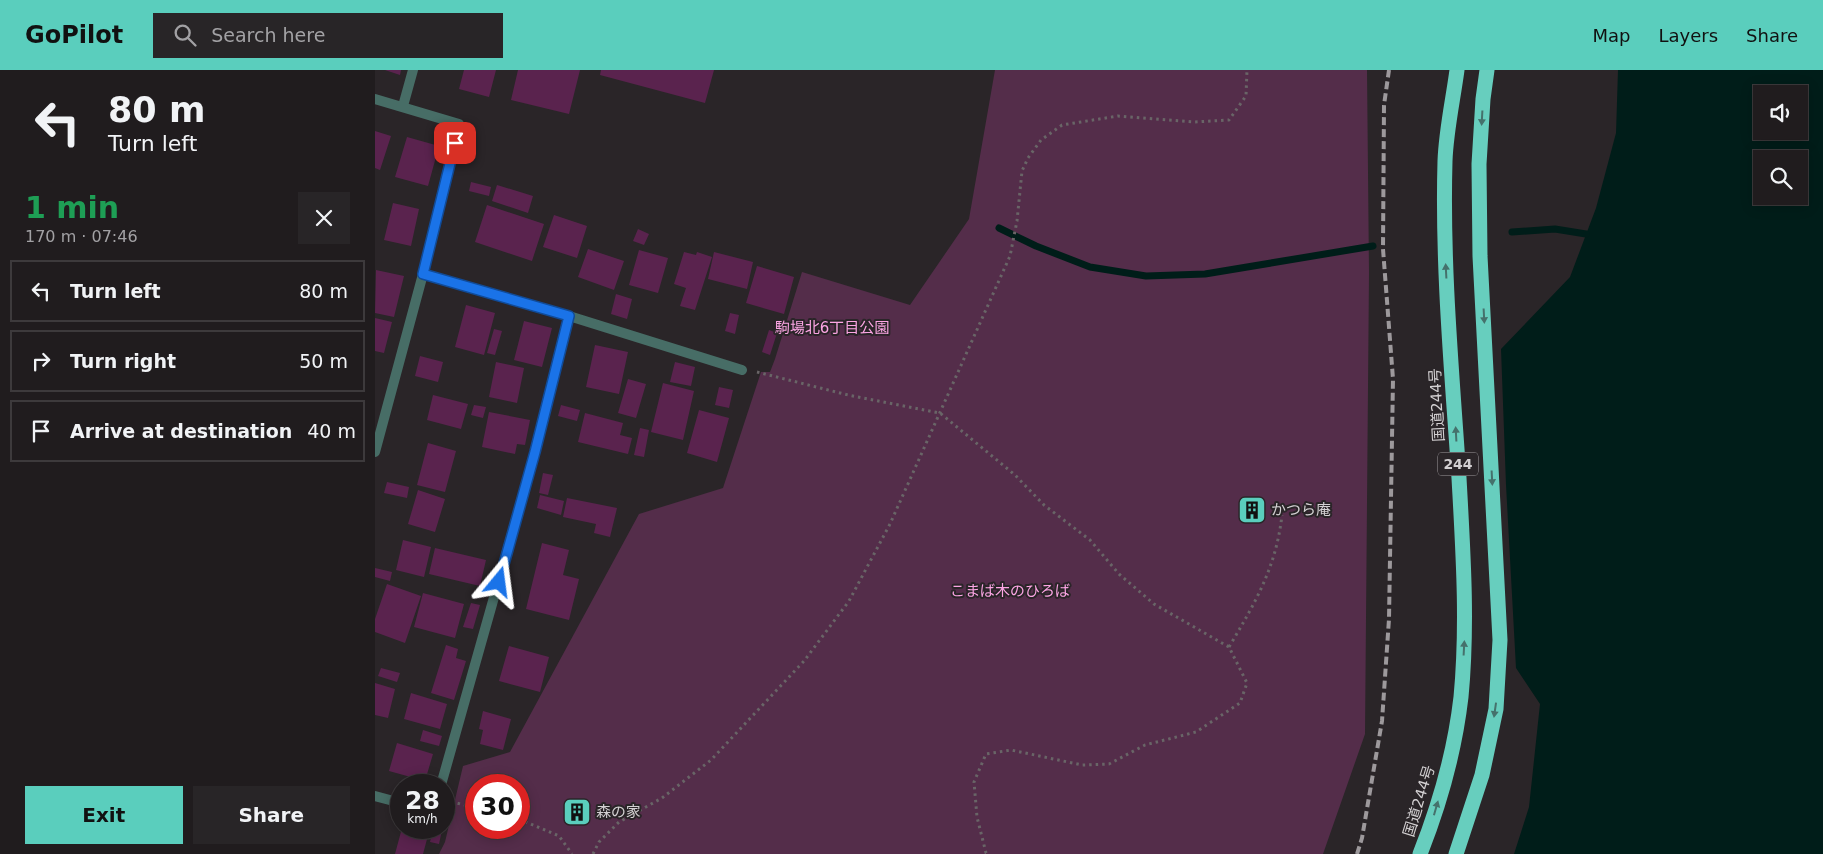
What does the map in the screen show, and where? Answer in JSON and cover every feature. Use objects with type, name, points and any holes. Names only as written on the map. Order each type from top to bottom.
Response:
[{"type":"highway","name":"国道244号","points":[[1420,854],[1429,832],[1449,763],[1461,698],[1464,641],[1464,566],[1445,260],[1445,159],[1457,70]]},
{"type":"highway","name":"244","points":[[1456,854],[1482,775],[1496,709],[1500,640],[1480,256],[1479,164],[1483,99],[1487,70]]},
{"type":"street","points":[[403,106],[413,70]]},
{"type":"street","points":[[375,99],[459,124],[423,274],[375,452]]},
{"type":"street","points":[[423,274],[569,316],[742,370]]},
{"type":"street","points":[[444,774],[535,452],[569,316]]},
{"type":"street","points":[[375,796],[390,800]]},
{"type":"path","points":[[593,854],[599,842],[619,822],[662,798],[711,760],[804,660],[849,602],[890,524],[1012,249],[1022,171],[1028,158],[1041,140],[1062,125],[1119,116],[1194,122],[1229,120],[1246,96],[1247,70]]},
{"type":"path","points":[[742,370],[847,395],[940,413],[1015,475],[1044,505],[1090,540],[1119,574],[1154,604],[1229,647],[1247,683],[1240,702],[1196,732],[1145,745],[1109,764],[1082,764],[1011,750],[986,754],[974,782],[977,817],[986,853],[988,854]]},
{"type":"path","points":[[1229,647],[1257,599],[1271,565],[1279,539],[1282,515]]},
{"type":"path","points":[[530,824],[559,836],[572,854]]},
{"type":"green space","name":"こまば木のひろば","points":[[995,70],[1367,70],[1369,273],[1365,734],[1323,854],[439,854],[446,839],[455,839],[455,800],[463,766],[510,752],[639,514],[723,488],[761,372],[770,372],[775,359],[802,272],[910,305],[969,219]]},
{"type":"shaded area","points":[[1618,70],[1823,70],[1823,854],[1514,854],[1529,807],[1540,704],[1516,668],[1501,349],[1570,277],[1596,208],[1616,133]]},
{"type":"building","points":[[385,70],[401,70],[400,75]]},
{"type":"building","points":[[464,70],[496,70],[489,97],[459,89]]},
{"type":"building","points":[[518,70],[580,70],[569,114],[511,100]]},
{"type":"building","points":[[601,70],[714,70],[705,103],[600,75]]},
{"type":"building","points":[[375,131],[391,136],[380,170],[375,168]]},
{"type":"building","points":[[407,137],[439,146],[428,186],[395,177]]},
{"type":"building","points":[[471,182],[491,187],[489,196],[469,191]]},
{"type":"building","points":[[497,185],[533,196],[528,213],[492,201]]},
{"type":"building","points":[[393,203],[419,209],[411,246],[384,240]]},
{"type":"building","points":[[487,205],[544,224],[532,261],[475,242]]},
{"type":"building","points":[[554,215],[587,226],[577,258],[543,247]]},
{"type":"building","points":[[638,229],[649,234],[644,245],[633,241]]},
{"type":"building","points":[[588,249],[624,261],[614,290],[578,277]]},
{"type":"building","points":[[639,250],[668,258],[658,293],[629,285]]},
{"type":"building","points":[[684,252],[696,255],[697,252],[712,257],[695,310],[680,306],[686,288],[674,284]]},
{"type":"building","points":[[714,252],[753,262],[747,289],[708,279]]},
{"type":"building","points":[[757,266],[794,277],[784,314],[746,303]]},
{"type":"building","points":[[376,270],[404,276],[394,317],[375,313]]},
{"type":"building","points":[[616,294],[632,299],[627,319],[611,314]]},
{"type":"building","points":[[466,305],[495,313],[484,355],[455,347]]},
{"type":"building","points":[[730,313],[739,315],[735,334],[725,331]]},
{"type":"building","points":[[375,318],[392,322],[384,353],[375,351]]},
{"type":"building","points":[[524,321],[552,328],[542,367],[514,360]]},
{"type":"building","points":[[494,329],[502,331],[495,355],[487,353]]},
{"type":"building","points":[[769,330],[777,333],[770,355],[762,352]]},
{"type":"building","points":[[595,345],[628,352],[619,394],[586,387]]},
{"type":"building","points":[[420,356],[443,362],[438,382],[415,376]]},
{"type":"building","points":[[496,362],[524,368],[517,403],[489,397]]},
{"type":"building","points":[[675,362],[695,367],[691,386],[670,382]]},
{"type":"building","points":[[628,379],[646,384],[636,418],[618,413]]},
{"type":"building","points":[[663,383],[694,391],[683,440],[651,432]]},
{"type":"building","points":[[719,387],[733,390],[729,408],[715,405]]},
{"type":"building","points":[[433,395],[468,404],[461,429],[427,420]]},
{"type":"building","points":[[474,405],[486,407],[483,418],[471,415]]},
{"type":"building","points":[[561,405],[580,410],[577,421],[558,416]]},
{"type":"building","points":[[699,410],[729,418],[717,462],[687,453]]},
{"type":"building","points":[[489,412],[530,420],[525,445],[517,444],[515,454],[482,447]]},
{"type":"building","points":[[585,413],[623,423],[620,435],[632,438],[628,454],[578,442]]},
{"type":"building","points":[[640,428],[649,430],[644,457],[634,455]]},
{"type":"building","points":[[428,443],[456,451],[445,492],[417,485]]},
{"type":"building","points":[[543,473],[553,475],[548,495],[539,493]]},
{"type":"building","points":[[387,482],[409,487],[407,498],[384,493]]},
{"type":"building","points":[[418,490],[445,499],[435,532],[408,524]]},
{"type":"building","points":[[540,495],[564,501],[561,515],[537,508]]},
{"type":"building","points":[[567,498],[617,508],[610,537],[594,533],[596,524],[563,517]]},
{"type":"building","name":"かつら庵","points":[[1248,503],[1259,505],[1257,518],[1246,516]]},
{"type":"building","points":[[403,540],[431,547],[424,577],[396,570]]},
{"type":"building","points":[[542,543],[569,550],[563,575],[579,579],[569,620],[526,609]]},
{"type":"building","points":[[435,548],[486,560],[480,586],[429,574]]},
{"type":"building","points":[[375,568],[392,572],[390,581],[375,577]]},
{"type":"building","points":[[387,584],[421,596],[405,643],[375,632],[375,619]]},
{"type":"building","points":[[423,593],[464,604],[455,638],[414,627]]},
{"type":"building","points":[[471,603],[480,605],[473,629],[463,627]]},
{"type":"building","points":[[446,645],[458,649],[456,658],[466,661],[454,700],[431,693]]},
{"type":"building","points":[[509,646],[549,657],[540,692],[499,681]]},
{"type":"building","points":[[381,668],[400,673],[397,682],[378,676]]},
{"type":"building","points":[[375,683],[395,689],[388,718],[375,715]]},
{"type":"building","points":[[411,693],[447,704],[440,729],[404,719]]},
{"type":"building","points":[[483,711],[511,719],[503,750],[480,744],[483,730],[479,729]]},
{"type":"building","points":[[423,730],[442,736],[439,746],[420,741]]},
{"type":"building","points":[[397,743],[433,754],[427,774],[400,774],[389,771]]},
{"type":"building","name":"森の家","points":[[567,799],[592,805],[587,825],[562,819]]},
{"type":"building","points":[[399,839],[427,839],[423,854],[395,854]]},
{"type":"building","points":[[431,839],[440,839],[439,844],[430,842]]},
{"type":"waterway","points":[[999,228],[1036,246],[1090,267],[1146,276],[1205,274],[1373,246]]},
{"type":"waterway","points":[[1512,232],[1555,229],[1586,234]]},
{"type":"railway","points":[[1357,854],[1362,838],[1382,721],[1389,619],[1393,379],[1383,249],[1384,105],[1389,70]]},
{"type":"place","name":"かつら庵","points":[[1252,510]]},
{"type":"place","name":"森の家","points":[[577,812]]},
{"type":"route","points":[[455,143],[423,274],[569,316],[535,452],[499,582]]},
{"type":"park label","name":"駒場北6丁目公園","points":[[832,328]]}]
